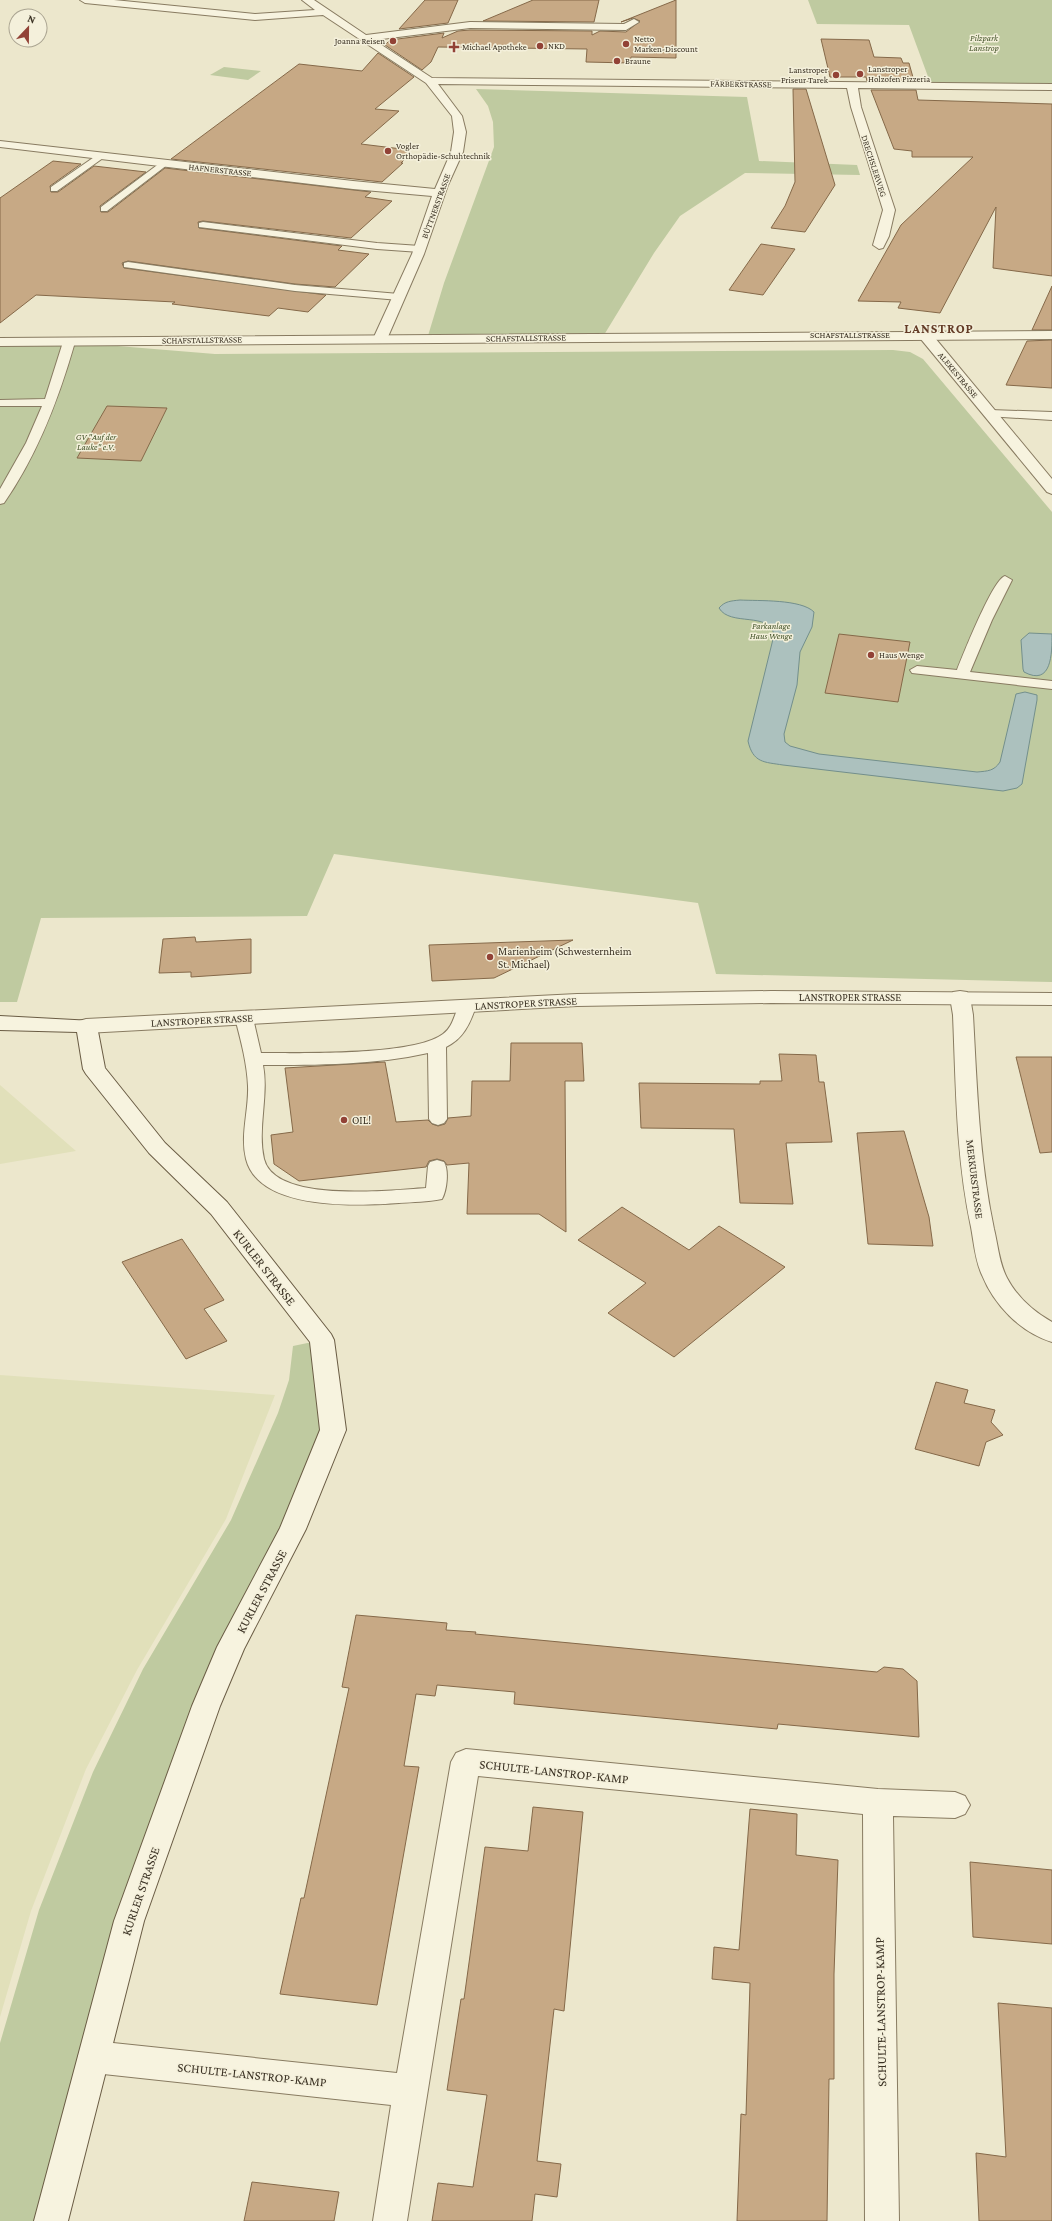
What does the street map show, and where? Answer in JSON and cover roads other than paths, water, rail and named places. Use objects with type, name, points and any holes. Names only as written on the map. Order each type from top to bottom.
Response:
[{"type":"street","points":[[85,0],[255,18],[327,12]]},
{"type":"street","name":"BÜTTNERSTRASSE","points":[[307,0],[430,81],[457,116],[460,132],[457,152],[440,192],[420,249],[380,339]]},
{"type":"street","points":[[364,38],[455,25],[626,27],[634,22]]},
{"type":"street","name":"FÄRBERSTRASSE","points":[[430,81],[1052,87]]},
{"type":"street","name":"DRECHSLERWEG","points":[[852,86],[856,107],[889,210],[883,236],[879,245]]},
{"type":"street","name":"HAFNERSTRASSE","points":[[0,144],[353,185],[440,192]]},
{"type":"street","name":"ALEKESTRASSE","points":[[925,335],[1052,489]]},
{"type":"street","name":"SCHAFSTALLSTRASSE","points":[[0,342],[1052,335]]},
{"type":"street","name":"LANSTROPER STRASSE","points":[[0,1023],[86,1026],[577,1000],[763,997],[960,997],[1052,999]]},
{"type":"street","name":"MERKURSTRASSE","points":[[960,997],[963,1015],[969,1136],[976,1198],[989,1257],[995,1278],[1007,1299],[1034,1325],[1052,1333]]},
{"type":"street","name":"KURLER STRASSE","points":[[51,2221],[129,1921],[206,1706],[231,1647],[293,1530],[333,1430],[322,1340],[219,1208],[157,1148],[94,1069],[86,1026]]},
{"type":"street","name":"SCHULTE-LANSTROP-KAMP","points":[[390,2221],[410,2091],[466,1762],[878,1802],[955,1805]]},
{"type":"street","name":"SCHULTE-LANSTROP-KAMP","points":[[878,1802],[882,2221]]},
{"type":"street","name":"SCHULTE-LANSTROP-KAMP","points":[[94,2057],[410,2091]]},
{"type":"lane","points":[[54,189],[100,156]]},
{"type":"lane","points":[[104,209],[164,164]]},
{"type":"lane","points":[[203,225],[377,246],[420,249]]},
{"type":"lane","points":[[128,265],[295,288],[399,297]]},
{"type":"lane","points":[[0,500],[30,449],[51,402],[69,342]]},
{"type":"lane","points":[[0,403],[51,402]]},
{"type":"lane","points":[[990,414],[1052,416]]},
{"type":"lane","points":[[962,676],[985,620],[1005,580]]},
{"type":"lane","points":[[917,670],[1052,685]]},
{"type":"lane","points":[[252,1059],[302,1059],[412,1052],[437,1045],[447,1040],[460,1029],[467,1006]]},
{"type":"lane","points":[[244,1018],[257,1086],[254,1140],[256,1165],[270,1181],[298,1193],[330,1199],[435,1194],[437,1166]]},
{"type":"lane","points":[[437,1045],[438,1119]]},
{"type":"place","name":"Joanna Reisen","points":[[393,41]]},
{"type":"place","name":"Netto Marken-Discount","points":[[626,44]]},
{"type":"place","name":"NKD","points":[[540,46]]},
{"type":"place","name":"Michael Apotheke","points":[[454,47]]},
{"type":"place","name":"Braune","points":[[617,61]]},
{"type":"place","name":"Lanstroper Holzofen Pizzeria","points":[[860,74]]},
{"type":"place","name":"Lanstroper Friseur Tarek","points":[[836,75]]},
{"type":"place","name":"Vogler Orthopädie-Schuhtechnik","points":[[388,151]]},
{"type":"place","name":"Haus Wenge","points":[[871,655]]},
{"type":"place","name":"Marienheim (Schwesternheim St. Michael)","points":[[490,957]]},
{"type":"place","name":"OIL!","points":[[344,1120]]},
{"type":"district","name":"LANSTROP","points":[[939,328]]},
{"type":"park label","name":"Pilzpark Lanstrop","points":[[984,44]]},
{"type":"park label","name":"GV \"Auf der Lauke\" e.V.","points":[[96,442]]},
{"type":"park label","name":"Parkanlage Haus Wenge","points":[[771,632]]}]
